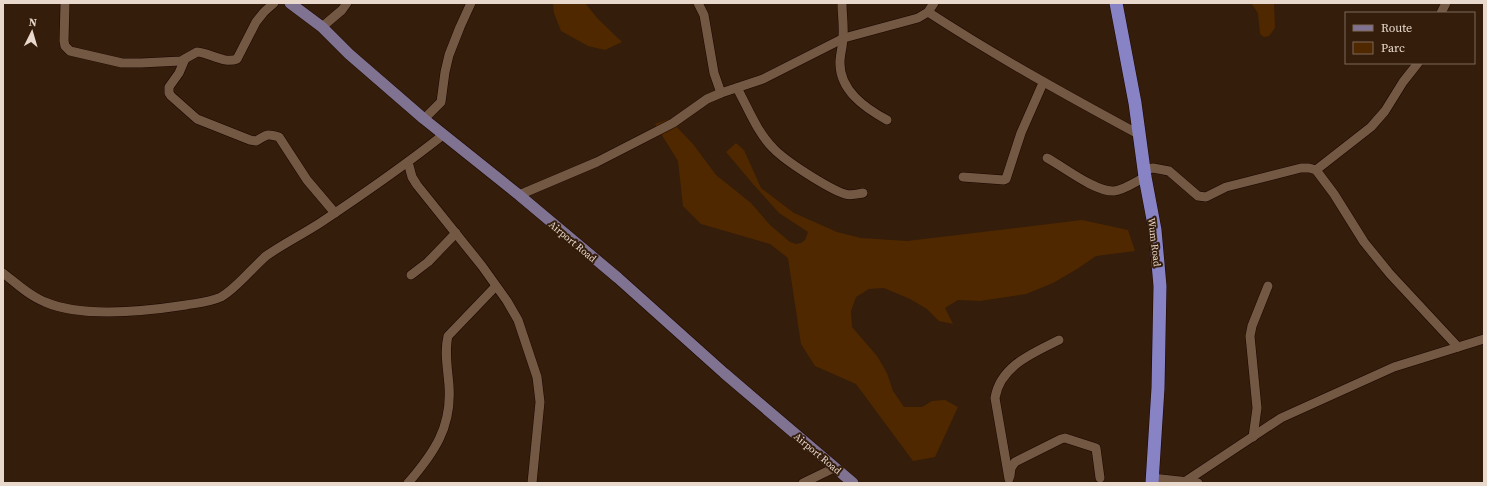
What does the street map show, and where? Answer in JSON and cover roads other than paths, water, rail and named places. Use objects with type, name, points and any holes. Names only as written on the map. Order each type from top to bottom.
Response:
[{"type":"highway","name":"Wum Road","points":[[1116,3],[1135,103],[1144,173],[1155,230],[1160,286],[1158,388],[1152,481]]},
{"type":"main road","name":"Airport Road","points":[[290,3],[322,27],[349,54],[443,135],[519,195],[618,278],[724,373],[853,483]]},
{"type":"street","points":[[65,3],[65,46],[70,51],[122,63],[141,63],[184,59],[197,52],[226,60],[237,59],[256,22],[274,3]]},
{"type":"street","points":[[322,27],[342,10],[347,3]]},
{"type":"street","points":[[424,119],[441,102],[449,55],[460,27],[472,3]]},
{"type":"street","points":[[698,3],[704,15],[714,73],[721,93]]},
{"type":"street","points":[[842,3],[844,38],[840,62],[843,79],[846,86],[858,100],[870,111],[886,120]]},
{"type":"street","points":[[519,195],[596,162],[673,123],[707,99],[763,79],[844,38],[918,18],[928,12],[934,3]]},
{"type":"street","points":[[1442,12],[1446,3]]},
{"type":"street","points":[[928,12],[971,40],[1043,83],[1140,135]]},
{"type":"street","points":[[184,59],[179,73],[169,87],[169,93],[171,96],[197,119],[250,140],[256,141],[265,135],[279,137],[291,153],[307,180],[335,213]]},
{"type":"street","points":[[1316,170],[1371,127],[1385,111],[1417,64]]},
{"type":"street","points":[[963,177],[1006,179],[1021,133],[1043,83]]},
{"type":"street","points":[[737,88],[756,124],[774,149],[790,163],[824,184],[844,194],[851,196],[864,193]]},
{"type":"street","points":[[3,273],[39,300],[58,307],[77,310],[130,311],[205,302],[222,296],[267,256],[335,213],[408,162],[443,135]]},
{"type":"street","points":[[1047,158],[1076,176],[1104,190],[1113,191],[1121,189],[1153,168],[1169,171],[1198,196],[1206,197],[1232,186],[1294,170],[1309,168],[1316,170],[1334,194],[1364,242],[1390,274],[1458,347]]},
{"type":"street","points":[[408,162],[412,177],[417,185],[496,286],[518,320],[537,377],[540,402],[532,483]]},
{"type":"street","points":[[411,275],[428,262],[456,233]]},
{"type":"street","points":[[408,483],[435,447],[445,427],[449,407],[446,344],[448,336],[496,286]]},
{"type":"street","points":[[1253,437],[1257,408],[1250,336],[1252,326],[1268,286]]},
{"type":"street","points":[[1186,482],[1281,418],[1394,367],[1484,339]]},
{"type":"street","points":[[1009,481],[995,398],[996,389],[1004,374],[1026,357],[1059,340]]},
{"type":"street","points":[[1009,481],[1011,468],[1015,462],[1063,438],[1096,448],[1100,478]]},
{"type":"street","points":[[802,483],[834,468]]},
{"type":"street","points":[[1152,481],[1198,483]]}]
